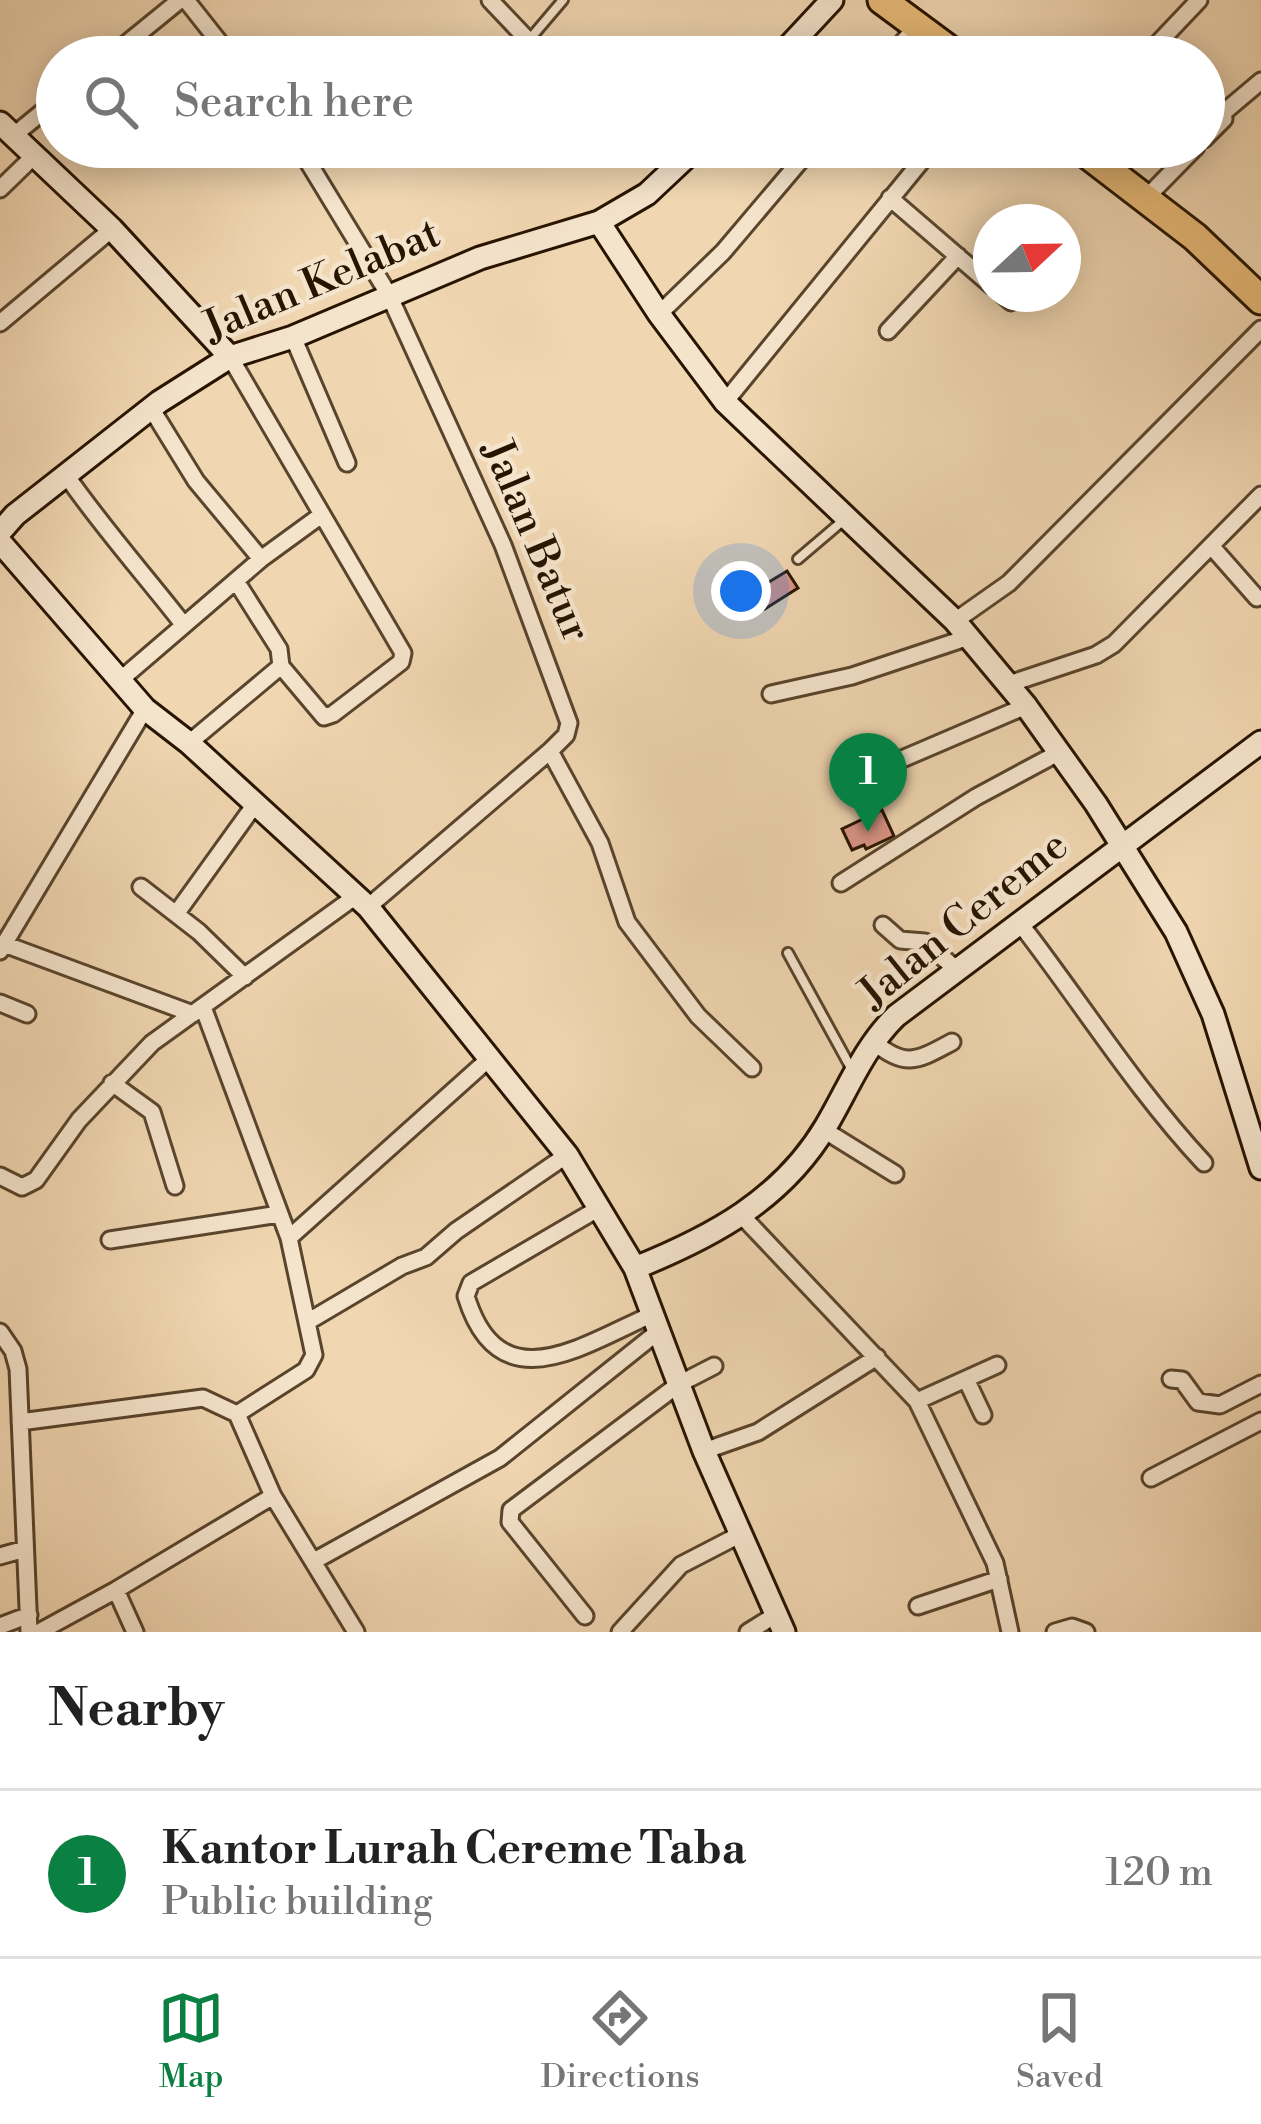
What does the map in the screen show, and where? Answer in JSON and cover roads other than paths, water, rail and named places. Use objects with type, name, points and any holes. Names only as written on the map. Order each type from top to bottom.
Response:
[{"type":"highway","points":[[882,0],[930,36]]},
{"type":"highway","points":[[1105,168],[1195,237],[1261,300]]},
{"type":"street","points":[[137,36],[183,0],[213,36]]},
{"type":"street","points":[[490,0],[524,36]]},
{"type":"street","points":[[799,36],[832,0]]},
{"type":"street","points":[[1165,36],[1199,0]]},
{"type":"street","points":[[908,36],[916,26]]},
{"type":"street","points":[[1225,110],[1261,80]]},
{"type":"street","points":[[0,188],[35,155],[7,129],[36,112]]},
{"type":"street","points":[[49,168],[230,357],[400,645],[403,658],[324,717],[281,667],[279,649],[236,581]]},
{"type":"street","name":"Jalan Batur","points":[[312,168],[388,295],[503,545],[569,723],[566,735],[550,751]]},
{"type":"street","name":"Jalan Kelabat","points":[[0,532],[151,408],[230,357],[292,337],[480,258],[599,222],[647,194],[675,168]]},
{"type":"street","points":[[659,314],[723,252],[794,168]]},
{"type":"street","points":[[725,402],[915,168]]},
{"type":"street","points":[[1145,199],[1175,168]]},
{"type":"street","points":[[890,198],[973,269]]},
{"type":"street","points":[[599,222],[659,314],[725,402],[962,629],[1026,706],[1176,932],[1213,1014],[1259,1158]]},
{"type":"street","points":[[0,323],[112,229]]},
{"type":"street","points":[[888,331],[958,256]]},
{"type":"street","points":[[771,694],[852,676],[962,629],[1261,329]]},
{"type":"street","points":[[292,337],[347,464]]},
{"type":"street","points":[[151,408],[196,481],[261,559]]},
{"type":"street","points":[[66,475],[111,540],[138,566],[183,625]]},
{"type":"street","points":[[1009,684],[1106,650],[1261,496]]},
{"type":"street","points":[[119,681],[261,559],[320,516]]},
{"type":"street","points":[[0,542],[146,709],[362,902],[567,1155],[635,1268],[704,1451],[781,1623],[748,1632]]},
{"type":"street","points":[[1213,548],[1260,598]]},
{"type":"street","points":[[189,743],[281,667]]},
{"type":"street","points":[[867,774],[1026,706]]},
{"type":"street","points":[[146,709],[2,948],[198,1010]]},
{"type":"street","name":"Jalan Cereme","points":[[635,1268],[699,1242],[743,1216],[782,1181],[824,1130],[874,1042],[896,1016],[1261,742]]},
{"type":"street","points":[[0,1176],[22,1187],[36,1180],[79,1120],[152,1042],[362,902],[550,751],[600,843],[627,922],[698,1016],[752,1069]]},
{"type":"street","points":[[841,883],[976,797],[1058,753]]},
{"type":"street","points":[[176,914],[256,803]]},
{"type":"street","points":[[141,887],[245,977]]},
{"type":"street","points":[[1019,922],[1087,1009],[1158,1114],[1204,1163]]},
{"type":"street","points":[[883,925],[900,940],[925,941],[957,970]]},
{"type":"street","points":[[0,1003],[27,1014]]},
{"type":"street","points":[[198,1010],[289,1238],[314,1355],[307,1370],[237,1414]]},
{"type":"street","points":[[874,1042],[892,1057],[909,1060],[952,1042]]},
{"type":"street","points":[[289,1238],[491,1057]]},
{"type":"street","points":[[112,1083],[152,1112],[175,1186]]},
{"type":"street","points":[[824,1130],[896,1174]]},
{"type":"street","points":[[309,1321],[402,1266],[426,1257],[567,1155]]},
{"type":"street","points":[[601,1208],[471,1283],[466,1296],[482,1337],[507,1356],[538,1360],[656,1323]]},
{"type":"street","points":[[110,1240],[279,1214]]},
{"type":"street","points":[[743,1216],[917,1401],[999,1579],[1010,1632]]},
{"type":"street","points":[[314,1561],[500,1458],[656,1323]]},
{"type":"street","points":[[0,1332],[16,1360],[29,1623],[0,1625]]},
{"type":"street","points":[[704,1451],[758,1432],[877,1358]]},
{"type":"street","points":[[917,1401],[997,1364]]},
{"type":"street","points":[[585,1616],[510,1522],[511,1510],[679,1384],[714,1366]]},
{"type":"street","points":[[966,1379],[983,1415]]},
{"type":"street","points":[[1171,1379],[1182,1380],[1198,1402],[1220,1406],[1261,1384]]},
{"type":"street","points":[[20,1422],[203,1398],[237,1414],[273,1496],[353,1626],[334,1632]]},
{"type":"street","points":[[1151,1478],[1261,1420]]},
{"type":"street","points":[[39,1632],[273,1496]]},
{"type":"street","points":[[620,1632],[681,1565],[741,1534]]},
{"type":"street","points":[[0,1556],[26,1550]]},
{"type":"street","points":[[918,1606],[999,1579]]},
{"type":"street","points":[[116,1591],[135,1632]]},
{"type":"street","points":[[1055,1632],[1077,1627],[1086,1632]]},
{"type":"lane","points":[[533,36],[563,0]]},
{"type":"lane","points":[[798,559],[846,518]]},
{"type":"lane","points":[[788,953],[855,1075]]},
{"type":"place","name":"Kantor Lurah Cereme Taba","points":[[868,832]]}]
